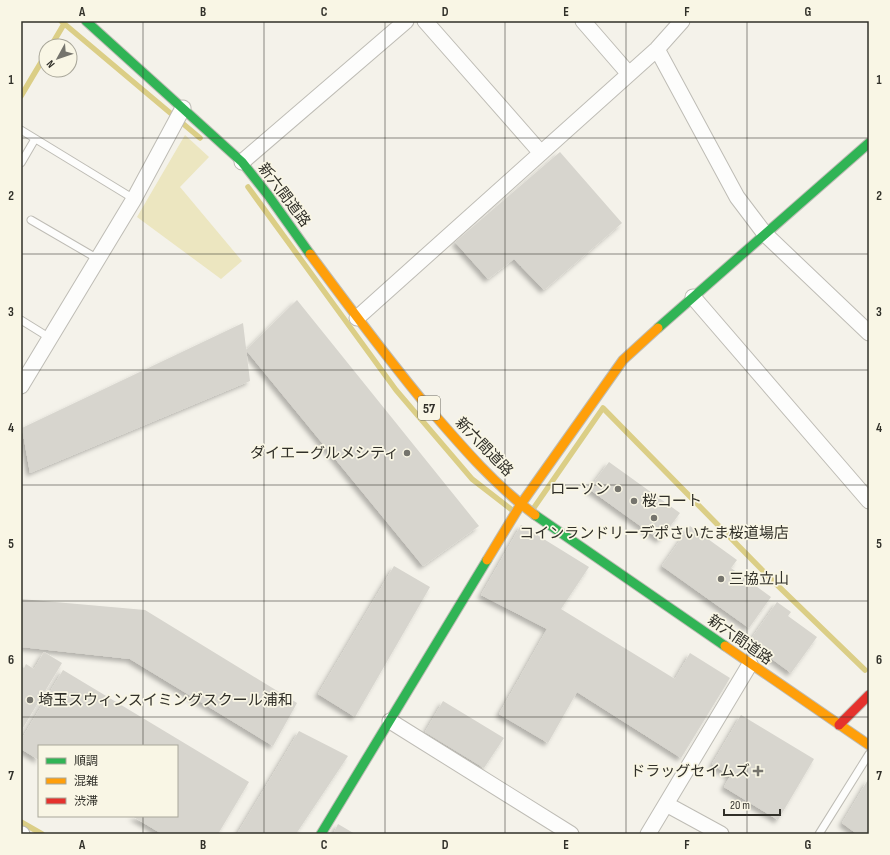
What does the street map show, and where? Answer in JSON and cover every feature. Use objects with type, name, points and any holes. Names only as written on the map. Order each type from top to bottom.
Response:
[{"type":"main road","name":"新六間道路","points":[[86,21],[242,162],[268,195],[357,318],[417,394],[487,474],[521,504],[869,745]]},
{"type":"main road","points":[[321,834],[521,504],[623,360],[692,297],[869,143]]},
{"type":"main road","points":[[839,725],[869,695]]},
{"type":"street","points":[[242,162],[406,21]]},
{"type":"street","points":[[425,21],[541,153]]},
{"type":"street","points":[[583,21],[629,74]]},
{"type":"street","points":[[357,318],[657,49],[682,21]]},
{"type":"street","points":[[657,49],[737,197],[765,234],[869,333]]},
{"type":"street","points":[[21,386],[134,199],[184,108]]},
{"type":"street","points":[[692,297],[869,501]]},
{"type":"street","points":[[648,834],[750,664]]},
{"type":"street","points":[[390,721],[571,834]]},
{"type":"street","points":[[666,804],[721,834]]},
{"type":"lane","points":[[21,130],[134,199]]},
{"type":"lane","points":[[21,164],[35,139]]},
{"type":"lane","points":[[31,220],[98,259]]},
{"type":"lane","points":[[21,320],[50,338]]},
{"type":"lane","points":[[819,834],[869,754]]},
{"type":"shaded area","points":[[185,135],[209,157],[180,187],[242,261],[221,279],[137,217]]},
{"type":"building","points":[[560,152],[622,223],[544,290],[514,259],[488,279],[455,242]]},
{"type":"building","points":[[297,300],[479,526],[423,566],[246,350]]},
{"type":"building","points":[[243,323],[250,381],[30,473],[22,428]]},
{"type":"building","name":"桜コート","points":[[609,462],[680,513],[660,540],[589,489]]},
{"type":"building","points":[[521,525],[589,567],[561,609],[675,679],[690,653],[730,678],[681,758],[577,692],[548,743],[499,714],[547,629],[481,595]]},
{"type":"building","points":[[690,526],[737,560],[731,568],[771,597],[749,628],[662,566]]},
{"type":"building","points":[[394,566],[430,587],[355,717],[318,694]]},
{"type":"building","points":[[21,599],[145,610],[297,703],[273,746],[130,659],[21,647]]},
{"type":"building","points":[[777,602],[791,612],[788,616],[817,637],[791,673],[749,642]]},
{"type":"building","name":"埼玉スウィンスイミングスクール浦和","points":[[44,652],[62,663],[21,731],[21,666],[24,668],[26,664],[34,669]]},
{"type":"building","points":[[63,670],[249,782],[218,834],[162,834],[134,817],[178,817],[178,745],[38,745],[38,759],[21,749],[21,740]]},
{"type":"building","points":[[443,701],[504,738],[484,768],[425,732]]},
{"type":"building","points":[[741,715],[814,759],[778,820],[724,787],[730,776],[712,764]]},
{"type":"building","points":[[299,731],[348,756],[296,834],[237,834]]},
{"type":"building","points":[[869,778],[869,834],[857,834],[842,823]]},
{"type":"building","points":[[338,824],[355,834],[333,834]]},
{"type":"waterway","points":[[61,21],[200,138]]},
{"type":"waterway","points":[[56,38],[64,24]]},
{"type":"waterway","points":[[21,96],[38,67]]},
{"type":"waterway","points":[[248,187],[396,390],[472,479],[512,510]]},
{"type":"waterway","points":[[533,509],[603,408],[773,581],[865,670]]},
{"type":"waterway","points":[[21,822],[42,834]]},
{"type":"traffic: fast","points":[[86,21],[242,162],[268,195],[310,254]]},
{"type":"traffic: fast","points":[[658,328],[869,143]]},
{"type":"traffic: fast","points":[[535,515],[725,646]]},
{"type":"traffic: fast","points":[[321,834],[487,560]]},
{"type":"traffic: slow","points":[[310,254],[385,354],[432,412],[468,453],[507,492],[535,515]]},
{"type":"traffic: slow","points":[[487,560],[521,504],[623,360],[658,328]]},
{"type":"traffic: slow","points":[[725,646],[869,745]]},
{"type":"traffic: jam","points":[[839,725],[869,695]]},
{"type":"place","name":"ダイエーグルメシティ","points":[[407,453]]},
{"type":"place","name":"ローソン","points":[[618,489]]},
{"type":"place","name":"桜コート","points":[[634,501]]},
{"type":"place","name":"コインランドリーデポさいたま桜道場店","points":[[654,518]]},
{"type":"place","name":"三協立山","points":[[721,579]]},
{"type":"place","name":"埼玉スウィンスイミングスクール浦和","points":[[30,700]]},
{"type":"place","name":"ドラッグセイムズ","points":[[758,771]]}]
